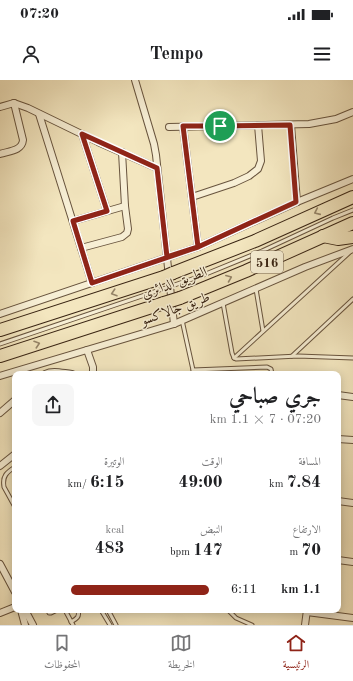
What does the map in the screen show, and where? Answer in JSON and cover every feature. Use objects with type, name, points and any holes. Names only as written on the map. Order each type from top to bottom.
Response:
[{"type":"highway","name":"الطريق الدائري","points":[[0,330],[168,275],[255,241],[350,196]]},
{"type":"highway","name":"الطريق الدائري","points":[[0,356],[180,298],[246,271],[353,223]]},
{"type":"highway","points":[[324,236],[338,239],[353,237]]},
{"type":"street","points":[[143,80],[135,81],[154,144],[174,324]]},
{"type":"street","points":[[0,107],[14,103],[28,108],[157,168]]},
{"type":"street","points":[[0,154],[19,148],[24,140],[14,103]]},
{"type":"street","points":[[39,114],[92,283]]},
{"type":"street","points":[[169,127],[309,124],[336,119],[352,114]]},
{"type":"street","points":[[192,197],[244,179],[250,176],[258,168],[261,161],[258,125]]},
{"type":"street","points":[[290,125],[296,202]]},
{"type":"street","points":[[183,126],[198,247]]},
{"type":"street","points":[[82,134],[107,211]]},
{"type":"street","points":[[81,248],[122,236],[127,233],[128,229],[125,206],[122,152]]},
{"type":"street","points":[[0,314],[198,247],[296,202],[353,178]]},
{"type":"street","points":[[73,221],[125,206]]},
{"type":"street","name":"طريق جالاكسو","points":[[17,371],[174,324],[305,267],[353,249]]},
{"type":"street","points":[[88,350],[93,371]]},
{"type":"street","name":"طريق جالاكسو","points":[[0,376],[12,372]]},
{"type":"street","points":[[341,395],[353,397]]},
{"type":"street","points":[[0,413],[12,403]]},
{"type":"street","points":[[341,438],[353,440]]},
{"type":"street","points":[[0,466],[12,456]]},
{"type":"street","points":[[341,501],[353,503]]},
{"type":"street","points":[[341,560],[353,562]]},
{"type":"street","points":[[0,564],[12,586]]},
{"type":"street","points":[[0,579],[7,576]]},
{"type":"street","points":[[0,613],[12,608]]},
{"type":"street","points":[[22,613],[25,625]]},
{"type":"street","points":[[27,613],[33,625]]},
{"type":"street","points":[[305,625],[307,613]]},
{"type":"street","points":[[320,613],[353,618]]},
{"type":"lane","points":[[0,344],[201,276],[262,251],[353,210]]},
{"type":"lane","points":[[234,358],[353,249]]},
{"type":"lane","points":[[256,289],[263,331]]},
{"type":"lane","points":[[292,356],[353,299]]},
{"type":"lane","points":[[223,303],[234,358]]},
{"type":"lane","points":[[182,320],[194,371]]},
{"type":"lane","points":[[234,358],[292,356],[353,358]]},
{"type":"lane","points":[[209,371],[267,367],[271,369],[271,371]]},
{"type":"lane","points":[[12,469],[7,472],[3,480],[4,487],[12,498]]},
{"type":"lane","points":[[66,613],[72,624],[78,616],[78,613]]},
{"type":"lane","points":[[103,613],[110,625]]},
{"type":"lane","points":[[110,613],[116,625]]},
{"type":"lane","points":[[231,613],[236,618],[252,625]]},
{"type":"route","points":[[220,126],[183,126],[198,247],[167,257],[157,168],[82,134],[107,211],[73,221],[92,283],[198,247],[296,202],[290,125],[220,126]]}]
